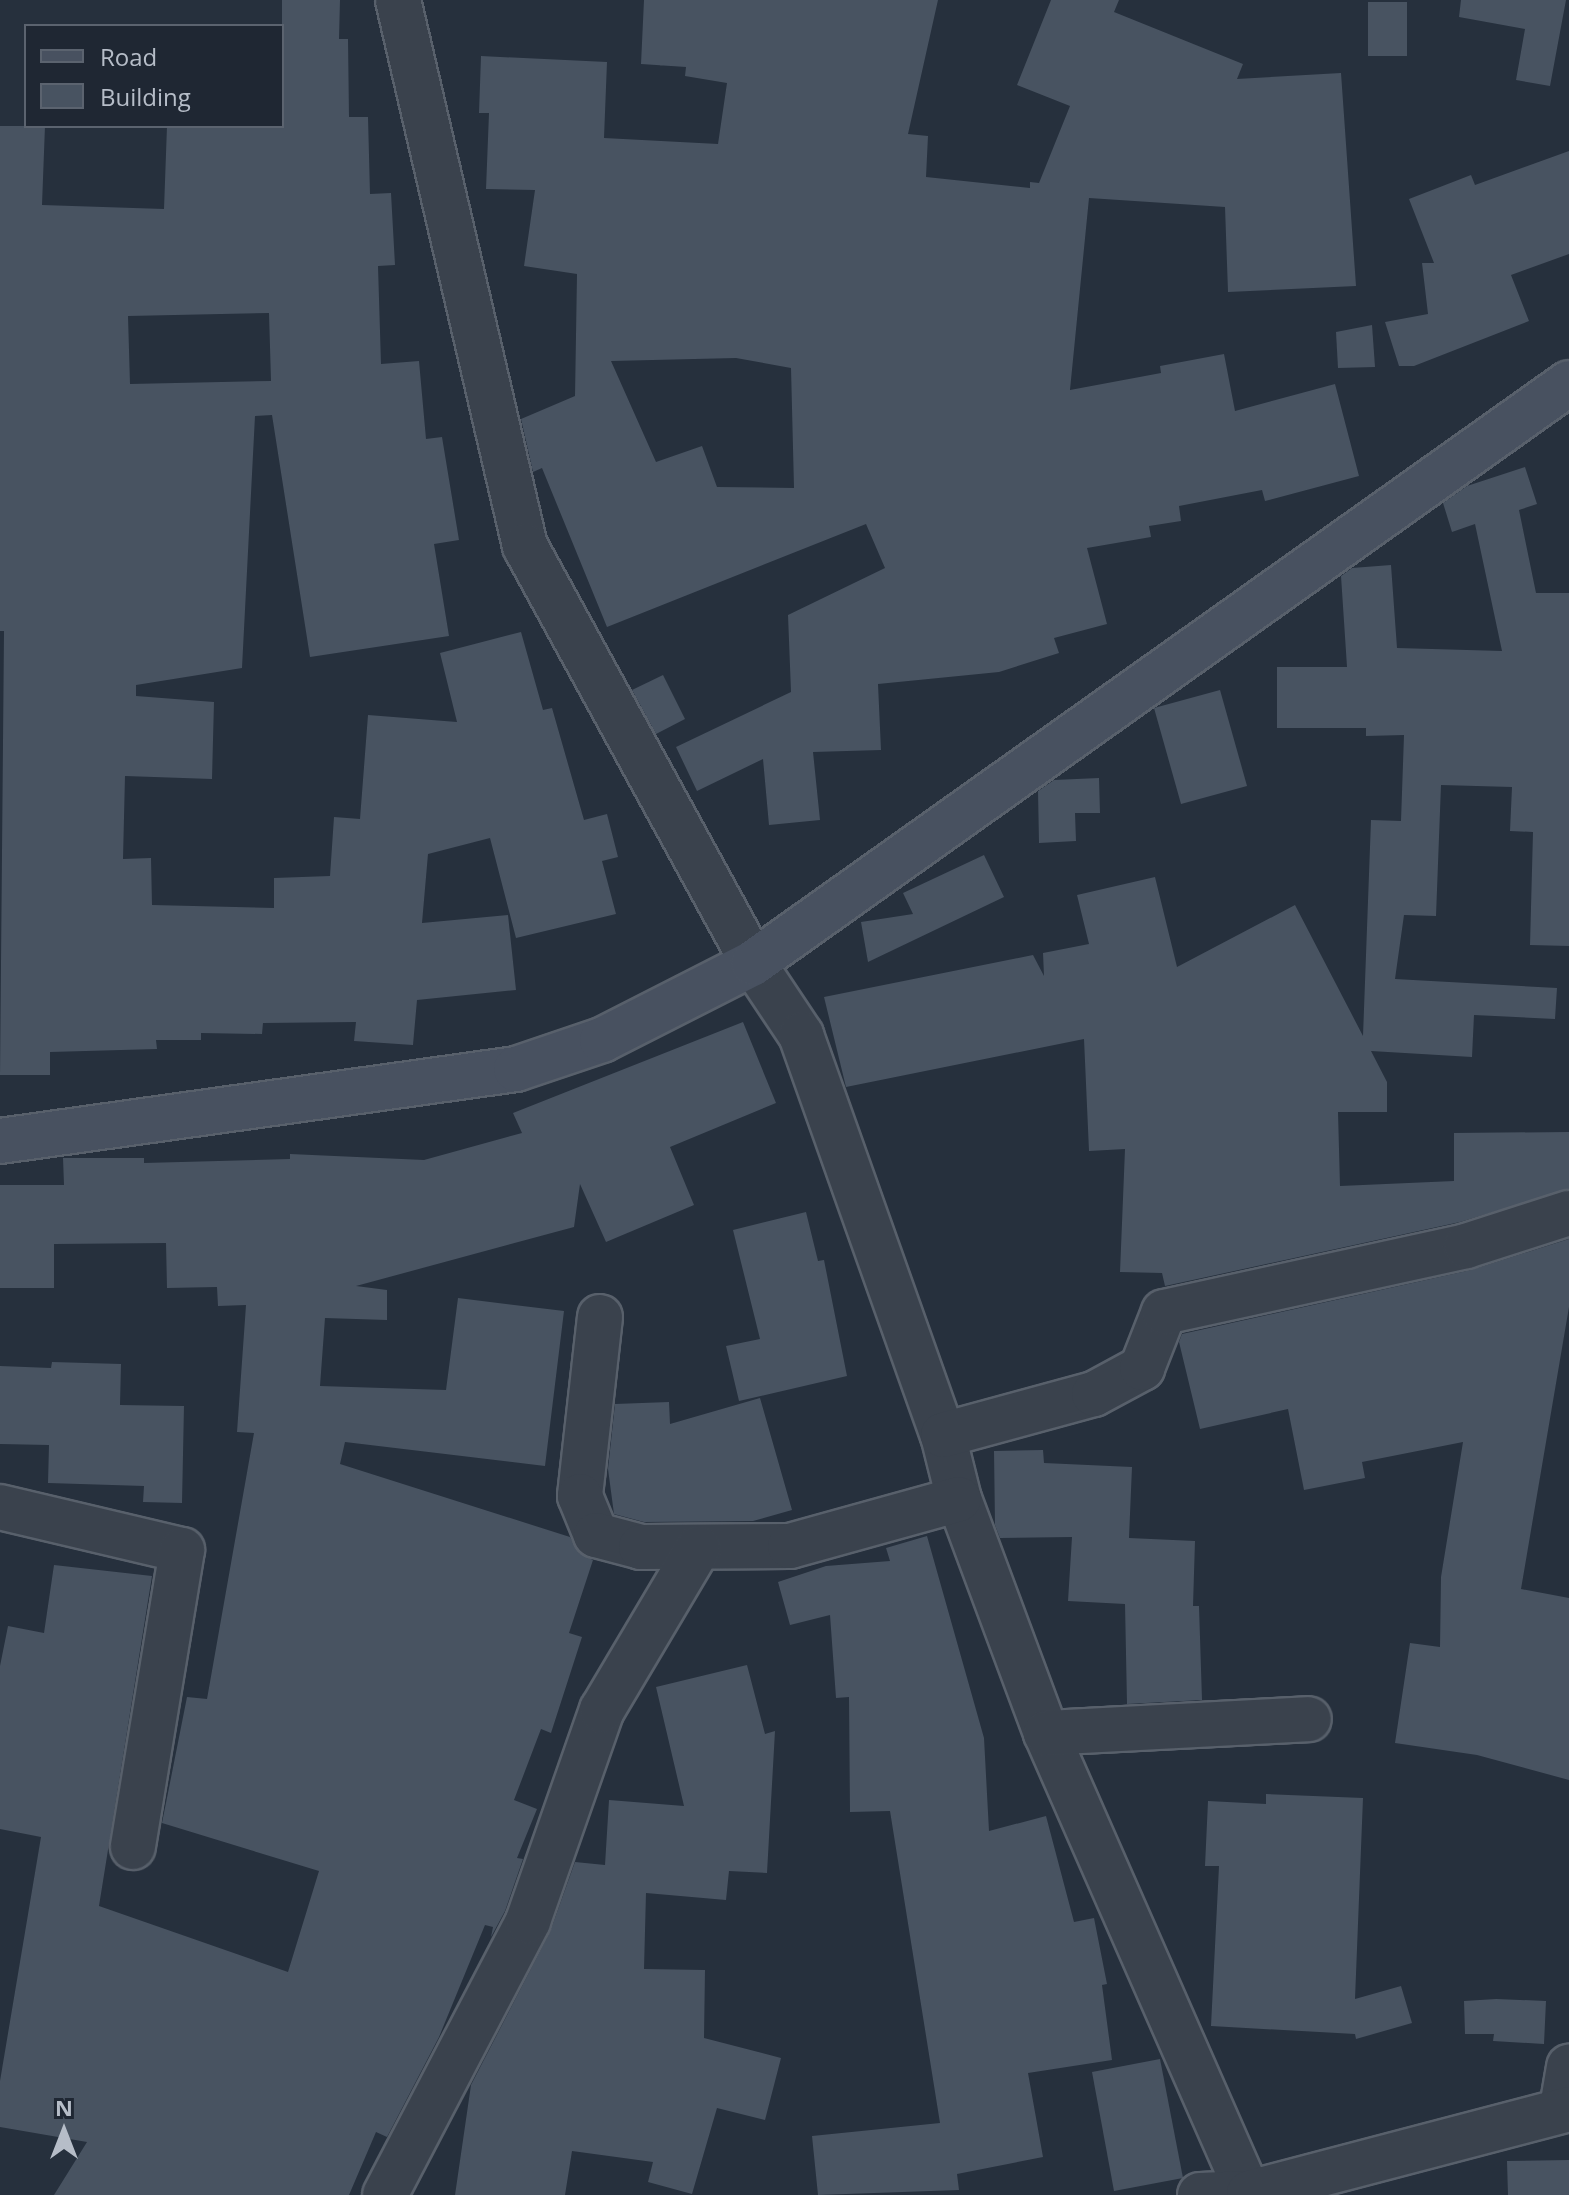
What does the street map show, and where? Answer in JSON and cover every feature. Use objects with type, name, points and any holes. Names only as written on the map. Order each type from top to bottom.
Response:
[{"type":"street","points":[[398,0],[525,546],[753,963],[801,1035],[943,1435],[959,1499],[1046,1733],[1249,2194]]},
{"type":"street","points":[[0,1141],[516,1069],[602,1040],[753,963],[1569,383]]},
{"type":"street","points":[[943,1435],[1094,1394],[1142,1368],[1164,1312],[1466,1246],[1569,1213]]},
{"type":"street","points":[[600,1317],[580,1496],[596,1535],[641,1547],[790,1546],[959,1499]]},
{"type":"street","points":[[0,1507],[182,1550],[133,1847]]},
{"type":"street","points":[[385,2195],[528,1921],[602,1710],[698,1548]]},
{"type":"street","points":[[1046,1733],[1309,1719]]},
{"type":"street","points":[[1200,2195],[1249,2194],[1567,2095]]},
{"type":"building","points":[[282,0],[340,0],[339,39],[348,39],[349,117],[368,117],[370,194],[391,193],[395,265],[378,266],[381,364],[419,361],[426,439],[442,437],[459,540],[434,544],[449,636],[310,657],[272,415],[255,416],[242,668],[136,685],[136,696],[214,702],[212,779],[125,776],[123,859],[151,858],[152,905],[274,908],[274,878],[330,876],[334,817],[360,819],[368,715],[457,722],[440,653],[521,632],[543,710],[552,708],[584,820],[607,814],[618,857],[602,861],[616,914],[516,938],[490,838],[428,854],[422,923],[508,915],[516,990],[417,1000],[413,1045],[354,1041],[356,1022],[263,1023],[262,1034],[201,1033],[201,1040],[156,1040],[157,1049],[50,1052],[50,1075],[0,1075],[4,631],[0,631],[0,126],[45,128],[42,205],[164,209],[167,128],[284,128]],"holes":[[[269,313],[271,381],[130,384],[128,316]]]},
{"type":"building","points":[[644,0],[938,0],[908,134],[928,136],[926,177],[1030,188],[1030,182],[1039,183],[1070,106],[1017,85],[1051,0],[1119,0],[1114,12],[1243,64],[1237,79],[1341,73],[1356,286],[1228,292],[1225,207],[1089,198],[1070,390],[1161,373],[1160,366],[1224,354],[1235,411],[1335,384],[1359,476],[1265,501],[1262,490],[1179,506],[1181,521],[1149,526],[1151,537],[1087,548],[1107,624],[1054,638],[1059,653],[999,672],[878,684],[881,750],[813,752],[820,820],[769,825],[763,759],[697,791],[676,747],[791,692],[788,615],[885,568],[866,524],[607,627],[542,468],[533,472],[521,419],[575,396],[577,274],[524,266],[535,190],[486,189],[489,113],[479,113],[481,56],[607,62],[604,138],[718,144],[727,83],[685,76],[686,67],[641,64]],"holes":[[[736,358],[791,368],[794,488],[717,487],[702,446],[656,462],[611,361]]]},
{"type":"building","points":[[1461,0],[1566,0],[1550,86],[1516,80],[1525,29],[1459,17]]},
{"type":"building","points":[[1368,2],[1407,2],[1407,56],[1368,56]]},
{"type":"building","points":[[1569,151],[1569,254],[1511,275],[1529,321],[1414,366],[1399,366],[1385,322],[1428,314],[1422,263],[1434,263],[1409,199],[1471,175],[1475,185]]},
{"type":"building","points":[[1372,325],[1375,367],[1338,368],[1336,332]]},
{"type":"building","points":[[1525,467],[1537,504],[1519,510],[1536,593],[1569,593],[1569,946],[1530,945],[1533,832],[1510,831],[1512,787],[1441,785],[1436,916],[1404,915],[1395,979],[1557,988],[1555,1019],[1474,1015],[1472,1057],[1371,1051],[1387,1082],[1387,1112],[1338,1112],[1340,1186],[1454,1181],[1454,1133],[1569,1132],[1569,1189],[1460,1222],[1165,1286],[1162,1273],[1120,1272],[1125,1149],[1089,1151],[1084,1039],[846,1087],[824,997],[1033,955],[1044,976],[1043,953],[1089,944],[1077,895],[1155,877],[1177,967],[1295,905],[1363,1036],[1371,820],[1401,821],[1404,735],[1366,736],[1366,728],[1277,728],[1277,667],[1347,667],[1341,576],[1352,568],[1391,565],[1397,648],[1502,651],[1475,524],[1452,532],[1443,503],[1467,486]]},
{"type":"building","points":[[663,675],[685,719],[656,734],[632,690]]},
{"type":"building","points":[[1220,690],[1247,786],[1181,804],[1154,708]]},
{"type":"building","points":[[1099,778],[1100,813],[1075,813],[1076,841],[1039,843],[1038,791],[1054,780]]},
{"type":"building","points":[[984,855],[1004,897],[868,962],[861,922],[913,914],[903,893]]},
{"type":"building","points":[[743,1022],[776,1103],[670,1147],[694,1205],[606,1242],[580,1184],[574,1227],[356,1286],[387,1290],[387,1320],[325,1318],[320,1386],[446,1390],[458,1298],[564,1311],[545,1466],[345,1442],[340,1464],[570,1537],[579,1553],[593,1560],[569,1633],[582,1637],[551,1733],[541,1729],[514,1800],[537,1809],[517,1858],[523,1859],[505,1911],[491,1937],[493,1927],[485,1925],[439,2037],[387,2137],[376,2132],[349,2195],[54,2195],[87,2142],[0,2127],[0,2081],[41,1837],[0,1829],[0,1666],[8,1626],[44,1633],[54,1565],[152,1576],[99,1906],[288,1972],[319,1871],[162,1823],[187,1697],[207,1699],[254,1433],[237,1432],[246,1305],[218,1306],[217,1287],[167,1288],[166,1243],[54,1244],[54,1288],[0,1288],[0,1185],[64,1185],[63,1158],[144,1158],[144,1163],[290,1159],[290,1154],[424,1160],[522,1133],[513,1113]]},
{"type":"building","points":[[806,1212],[818,1261],[824,1260],[847,1376],[739,1401],[726,1346],[760,1339],[733,1230]]},
{"type":"building","points":[[1569,1239],[1569,1307],[1521,1589],[1569,1598],[1569,1780],[1477,1755],[1395,1743],[1410,1643],[1440,1647],[1441,1577],[1463,1442],[1362,1462],[1365,1478],[1304,1490],[1288,1409],[1200,1429],[1179,1342],[1182,1334],[1471,1270]]},
{"type":"building","points":[[52,1362],[121,1364],[120,1405],[184,1406],[182,1503],[143,1502],[144,1486],[48,1483],[49,1445],[0,1444],[0,1366],[51,1368]]},
{"type":"building","points":[[760,1398],[792,1510],[753,1521],[644,1522],[614,1514],[608,1469],[615,1404],[669,1402],[670,1424]]},
{"type":"building","points":[[1043,1450],[1044,1463],[1132,1467],[1129,1538],[1195,1541],[1193,1606],[1199,1606],[1202,1700],[1127,1704],[1125,1604],[1068,1601],[1072,1537],[1000,1538],[995,1525],[994,1451]]},
{"type":"building","points":[[927,1536],[984,1738],[989,1831],[1046,1816],[1074,1922],[1094,1918],[1107,1984],[1102,1985],[1112,2060],[1028,2073],[1043,2157],[957,2174],[959,2190],[818,2195],[812,2136],[940,2123],[890,1811],[850,1812],[849,1697],[836,1698],[830,1615],[790,1625],[778,1582],[826,1566],[890,1561],[886,1548]]},
{"type":"building","points":[[747,1665],[765,1734],[775,1731],[767,1873],[729,1871],[726,1900],[646,1893],[644,1969],[705,1970],[704,2038],[781,2058],[765,2120],[717,2108],[692,2194],[648,2182],[653,2162],[572,2151],[565,2195],[455,2195],[471,2085],[550,1932],[575,1862],[605,1865],[609,1800],[684,1806],[656,1687]]},
{"type":"building","points":[[1266,1794],[1363,1798],[1355,1999],[1401,1986],[1412,2023],[1356,2039],[1355,2034],[1211,2026],[1219,1866],[1205,1866],[1208,1801],[1266,1804]]},
{"type":"building","points":[[1464,2001],[1546,2001],[1544,2044],[1493,2041],[1494,2034],[1465,2034]]},
{"type":"building","points":[[1160,2059],[1183,2178],[1114,2191],[1092,2072]]},
{"type":"building","points":[[1569,2160],[1569,2195],[1508,2195],[1507,2161]]}]
